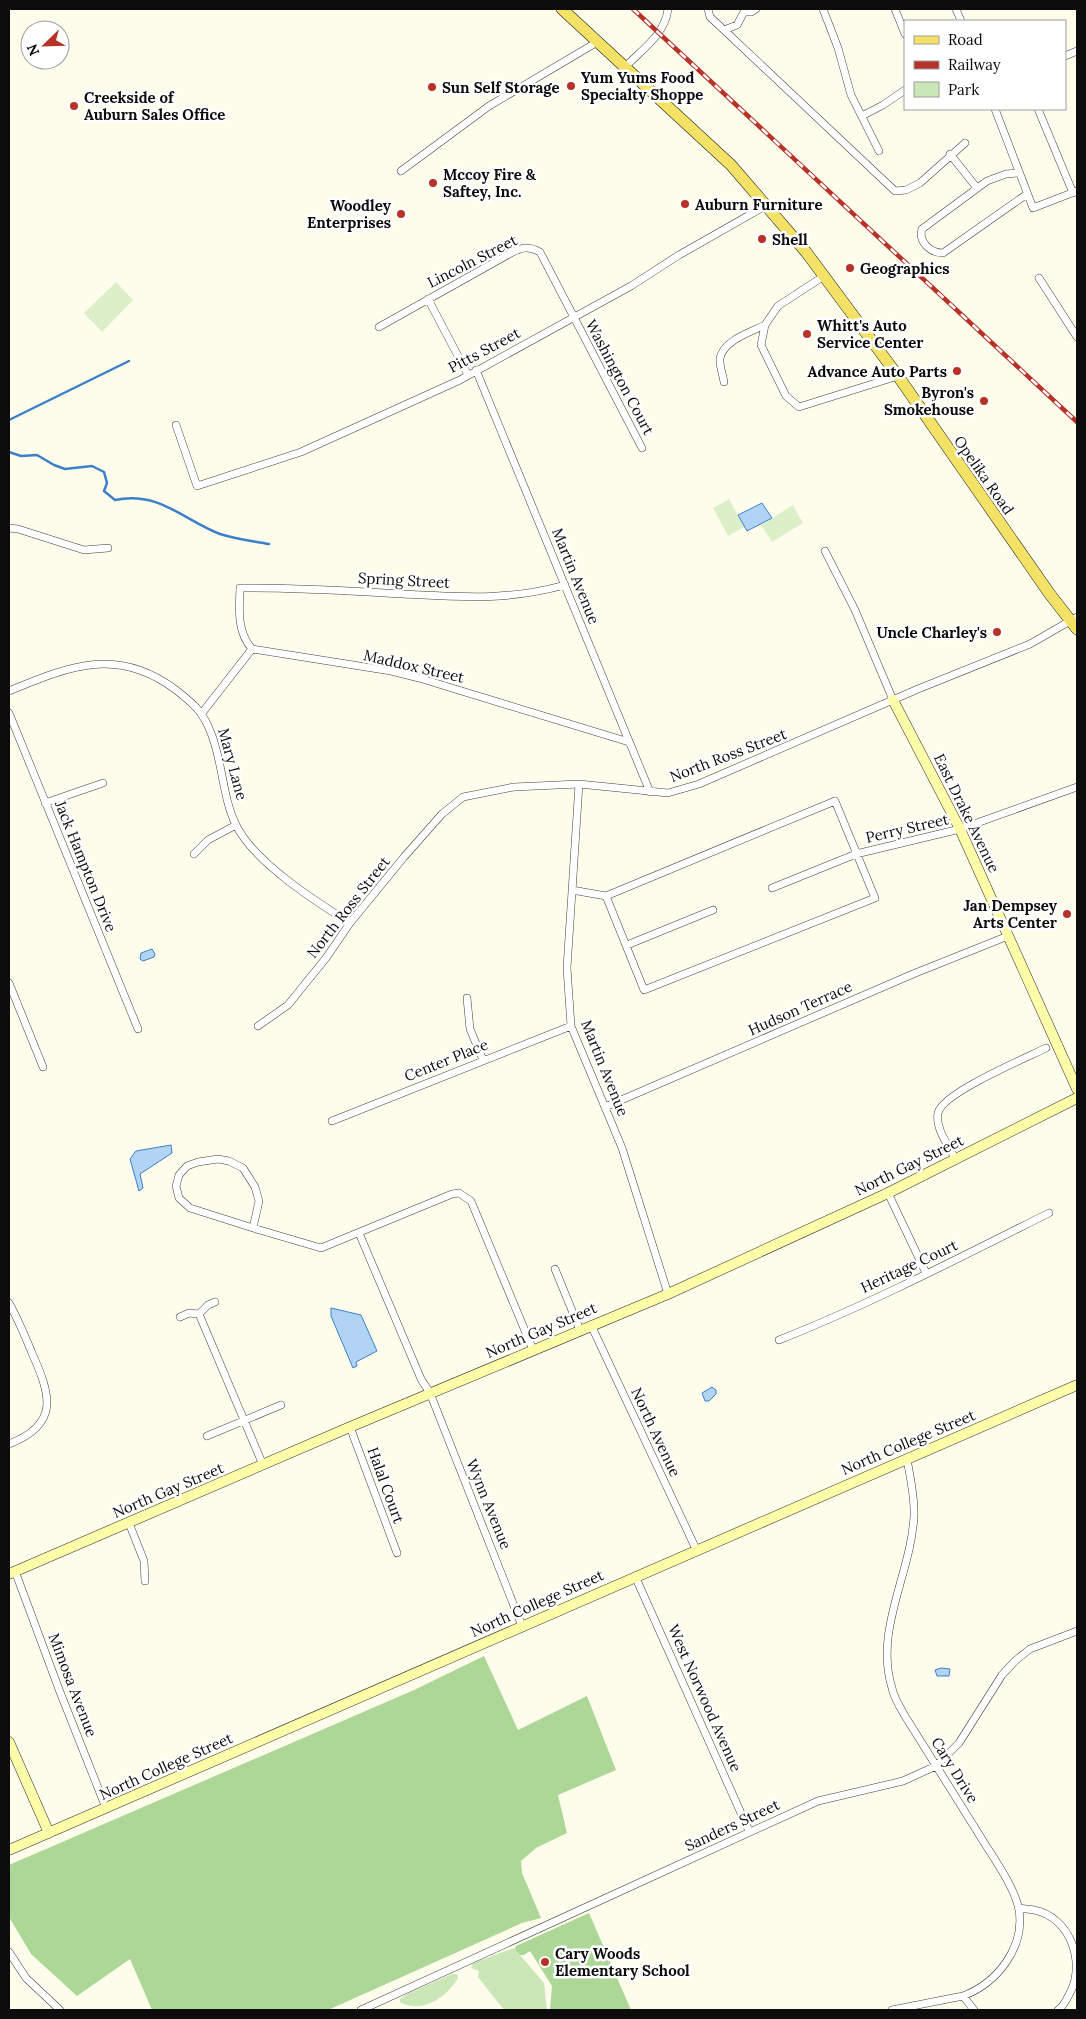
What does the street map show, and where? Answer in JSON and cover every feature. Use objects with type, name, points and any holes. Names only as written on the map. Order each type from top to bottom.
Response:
[{"type":"main road","name":"Opelika Road","points":[[562,9],[599,41],[731,165],[767,205],[824,276],[898,376],[1049,593],[1075,622]]},
{"type":"street","points":[[626,66],[659,33],[667,18],[668,9]]},
{"type":"street","points":[[708,9],[710,17],[895,190],[906,190],[920,183],[950,154],[965,143]]},
{"type":"street","points":[[724,30],[737,25],[744,10],[751,12],[756,9]]},
{"type":"street","points":[[823,9],[838,48],[851,94],[879,151]]},
{"type":"street","points":[[895,9],[904,32]]},
{"type":"street","points":[[401,171],[489,106],[599,41]]},
{"type":"street","points":[[862,116],[904,91]]},
{"type":"street","points":[[995,110],[1033,208],[1075,192],[1038,110]]},
{"type":"street","points":[[950,154],[976,188]]},
{"type":"street","points":[[1019,173],[1006,174],[976,188],[922,229],[920,234],[925,244],[934,251],[943,253],[1027,194]]},
{"type":"street","name":"Pitts Street","points":[[176,425],[197,486],[301,452],[468,375],[574,318],[767,205]]},
{"type":"street","name":"Lincoln Street","points":[[379,327],[511,252],[521,248],[532,247],[540,252],[574,318]]},
{"type":"street","points":[[824,276],[778,306],[765,325],[761,345],[786,396],[799,407],[898,376]]},
{"type":"street","points":[[1039,278],[1077,337]]},
{"type":"street","points":[[428,299],[468,375]]},
{"type":"street","name":"Washington Court","points":[[574,318],[642,448]]},
{"type":"street","points":[[724,382],[720,359],[726,347],[742,336],[765,325]]},
{"type":"street","name":"Martin Avenue","points":[[476,370],[650,792]]},
{"type":"street","points":[[9,528],[18,529],[84,550],[108,548]]},
{"type":"street","name":"East Drake Avenue","points":[[825,551],[855,610],[894,700],[960,830],[1077,1089]]},
{"type":"street","name":"Spring Street","points":[[252,649],[244,640],[241,632],[240,588],[280,587],[485,598],[537,593],[565,586]]},
{"type":"street","name":"North Ross Street","points":[[258,1026],[288,1005],[326,958],[350,923],[442,814],[463,797],[514,787],[579,784],[668,793],[699,784],[1030,644],[1075,622]]},
{"type":"street","points":[[202,713],[252,649]]},
{"type":"street","name":"Maddox Street","points":[[252,649],[391,671],[629,742]]},
{"type":"street","name":"Mary Lane","points":[[9,691],[58,671],[87,664],[115,664],[143,671],[169,685],[192,702],[202,713],[217,750],[227,798],[236,825],[249,844],[270,865],[316,902],[350,923]]},
{"type":"street","name":"Jack Hampton Drive","points":[[9,713],[138,1029]]},
{"type":"street","points":[[45,803],[103,783]]},
{"type":"street","name":"Martin Avenue","points":[[579,784],[568,968],[571,1026],[622,1148],[668,1294]]},
{"type":"street","name":"Perry Street","points":[[772,888],[856,854],[960,830],[1077,787]]},
{"type":"street","points":[[572,890],[606,896],[835,801],[875,898],[644,990],[606,896]]},
{"type":"street","points":[[194,854],[208,840],[236,825]]},
{"type":"street","points":[[627,945],[713,910]]},
{"type":"street","name":"Hudson Terrace","points":[[604,1107],[919,971],[1008,936]]},
{"type":"street","points":[[9,983],[43,1067]]},
{"type":"street","points":[[467,998],[470,1029],[483,1060]]},
{"type":"street","name":"Center Place","points":[[332,1121],[571,1026]]},
{"type":"street","points":[[956,1160],[938,1123],[938,1112],[944,1103],[986,1077],[1046,1048]]},
{"type":"street","name":"North Gay Street","points":[[12,1573],[350,1427],[668,1294],[956,1160],[1077,1098]]},
{"type":"street","points":[[253,1228],[259,1201],[256,1187],[243,1168],[229,1161],[218,1159],[187,1166],[179,1175],[176,1186],[179,1198],[190,1208],[253,1228],[321,1248],[452,1194],[459,1193],[466,1196],[533,1350]]},
{"type":"street","points":[[888,1192],[926,1272]]},
{"type":"street","name":"Heritage Court","points":[[779,1340],[1048,1213]]},
{"type":"street","name":"Wynn Avenue","points":[[359,1233],[420,1380],[430,1393],[522,1626]]},
{"type":"street","points":[[555,1269],[580,1330]]},
{"type":"street","points":[[199,1314],[208,1305],[215,1302]]},
{"type":"street","points":[[9,1303],[38,1368],[48,1397],[43,1418],[38,1426],[22,1439],[9,1444]]},
{"type":"street","points":[[180,1317],[189,1313],[199,1314]]},
{"type":"street","points":[[199,1314],[263,1465]]},
{"type":"street","name":"North Avenue","points":[[591,1326],[696,1549]]},
{"type":"street","name":"North College Street","points":[[9,1850],[696,1549],[1077,1385]]},
{"type":"street","points":[[207,1436],[281,1405]]},
{"type":"street","name":"Halal Court","points":[[350,1427],[396,1553]]},
{"type":"street","name":"Cary Drive","points":[[892,2010],[963,1996],[974,1992],[997,1976],[1013,1952],[1019,1926],[1019,1908],[1005,1877],[904,1716],[892,1689],[887,1659],[889,1630],[911,1545],[914,1514],[907,1459]]},
{"type":"street","points":[[129,1523],[144,1561],[144,1581]]},
{"type":"street","name":"Mimosa Avenue","points":[[12,1573],[106,1808]]},
{"type":"street","name":"West Norwood Avenue","points":[[635,1576],[749,1831]]},
{"type":"street","name":"Sanders Street","points":[[361,2010],[588,1907],[749,1831],[818,1802],[903,1781],[936,1766],[959,1744],[1002,1675],[1015,1661],[1030,1649],[1077,1631]]},
{"type":"street","points":[[9,1742],[49,1833]]},
{"type":"street","points":[[1019,1908],[1035,1910],[1060,1924],[1075,1950],[1076,1980],[1064,2006],[1058,2010]]},
{"type":"street","points":[[9,1952],[26,1978],[60,2010]]},
{"type":"street","points":[[963,1996],[974,2010]]},
{"type":"green space","points":[[116,282],[133,300],[102,332],[84,313]]},
{"type":"green space","points":[[729,499],[744,527],[728,536],[713,508]]},
{"type":"green space","points":[[793,505],[803,523],[772,542],[761,525]]},
{"type":"green space","points":[[484,1656],[518,1730],[587,1696],[616,1770],[558,1795],[567,1833],[536,1848],[521,1861],[522,1873],[541,1918],[522,1923],[328,2010],[152,2010],[130,1959],[77,1996],[31,1954],[9,1917],[9,1865],[414,1690]]},
{"type":"green space","points":[[589,1913],[631,2010],[550,2010],[552,1986],[530,1951],[520,1955],[515,1949],[516,1946]]},
{"type":"green space","points":[[514,1948],[544,1983],[547,2010],[504,2010],[478,1977],[479,1971],[471,1968],[473,1963]]},
{"type":"green space","points":[[452,1974],[457,1974],[458,1978],[454,1985],[434,2002],[417,2006],[400,2002],[400,1999],[407,1994]]},
{"type":"water","points":[[762,503],[772,518],[747,531],[738,515]]},
{"type":"water","points":[[152,949],[155,954],[154,957],[143,961],[140,959],[141,953]]},
{"type":"water","points":[[171,1145],[172,1153],[140,1174],[143,1188],[139,1191],[130,1159],[136,1151]]},
{"type":"water","points":[[331,1308],[361,1315],[377,1351],[356,1362],[357,1366],[353,1368],[331,1316]]},
{"type":"water","points":[[712,1387],[716,1390],[716,1394],[709,1401],[705,1401],[702,1393]]},
{"type":"water","points":[[941,1668],[950,1669],[949,1676],[937,1676],[935,1670]]},
{"type":"waterway","points":[[9,420],[129,361]]},
{"type":"waterway","points":[[9,452],[21,456],[37,455],[65,469],[92,466],[104,472],[107,483],[104,491],[115,500],[145,499],[170,508],[220,534],[269,544]]},
{"type":"railway","points":[[633,9],[1077,422]]},
{"type":"place","name":"Yum Yums Food Specialty Shoppe","points":[[571,86]]},
{"type":"place","name":"Sun Self Storage","points":[[432,87]]},
{"type":"place","name":"Creekside of Auburn Sales Office","points":[[74,106]]},
{"type":"place","name":"Mccoy Fire & Saftey, Inc.","points":[[433,183]]},
{"type":"place","name":"Auburn Furniture","points":[[685,204]]},
{"type":"place","name":"Woodley Enterprises","points":[[401,214]]},
{"type":"place","name":"Shell","points":[[762,239]]},
{"type":"place","name":"Geographics","points":[[850,268]]},
{"type":"place","name":"Whitt's Auto Service Center","points":[[807,334]]},
{"type":"place","name":"Advance Auto Parts","points":[[957,371]]},
{"type":"place","name":"Byron's Smokehouse","points":[[984,401]]},
{"type":"place","name":"Uncle Charley's","points":[[997,632]]},
{"type":"place","name":"Jan Dempsey Arts Center","points":[[1067,914]]},
{"type":"place","name":"Cary Woods Elementary School","points":[[545,1962]]}]
